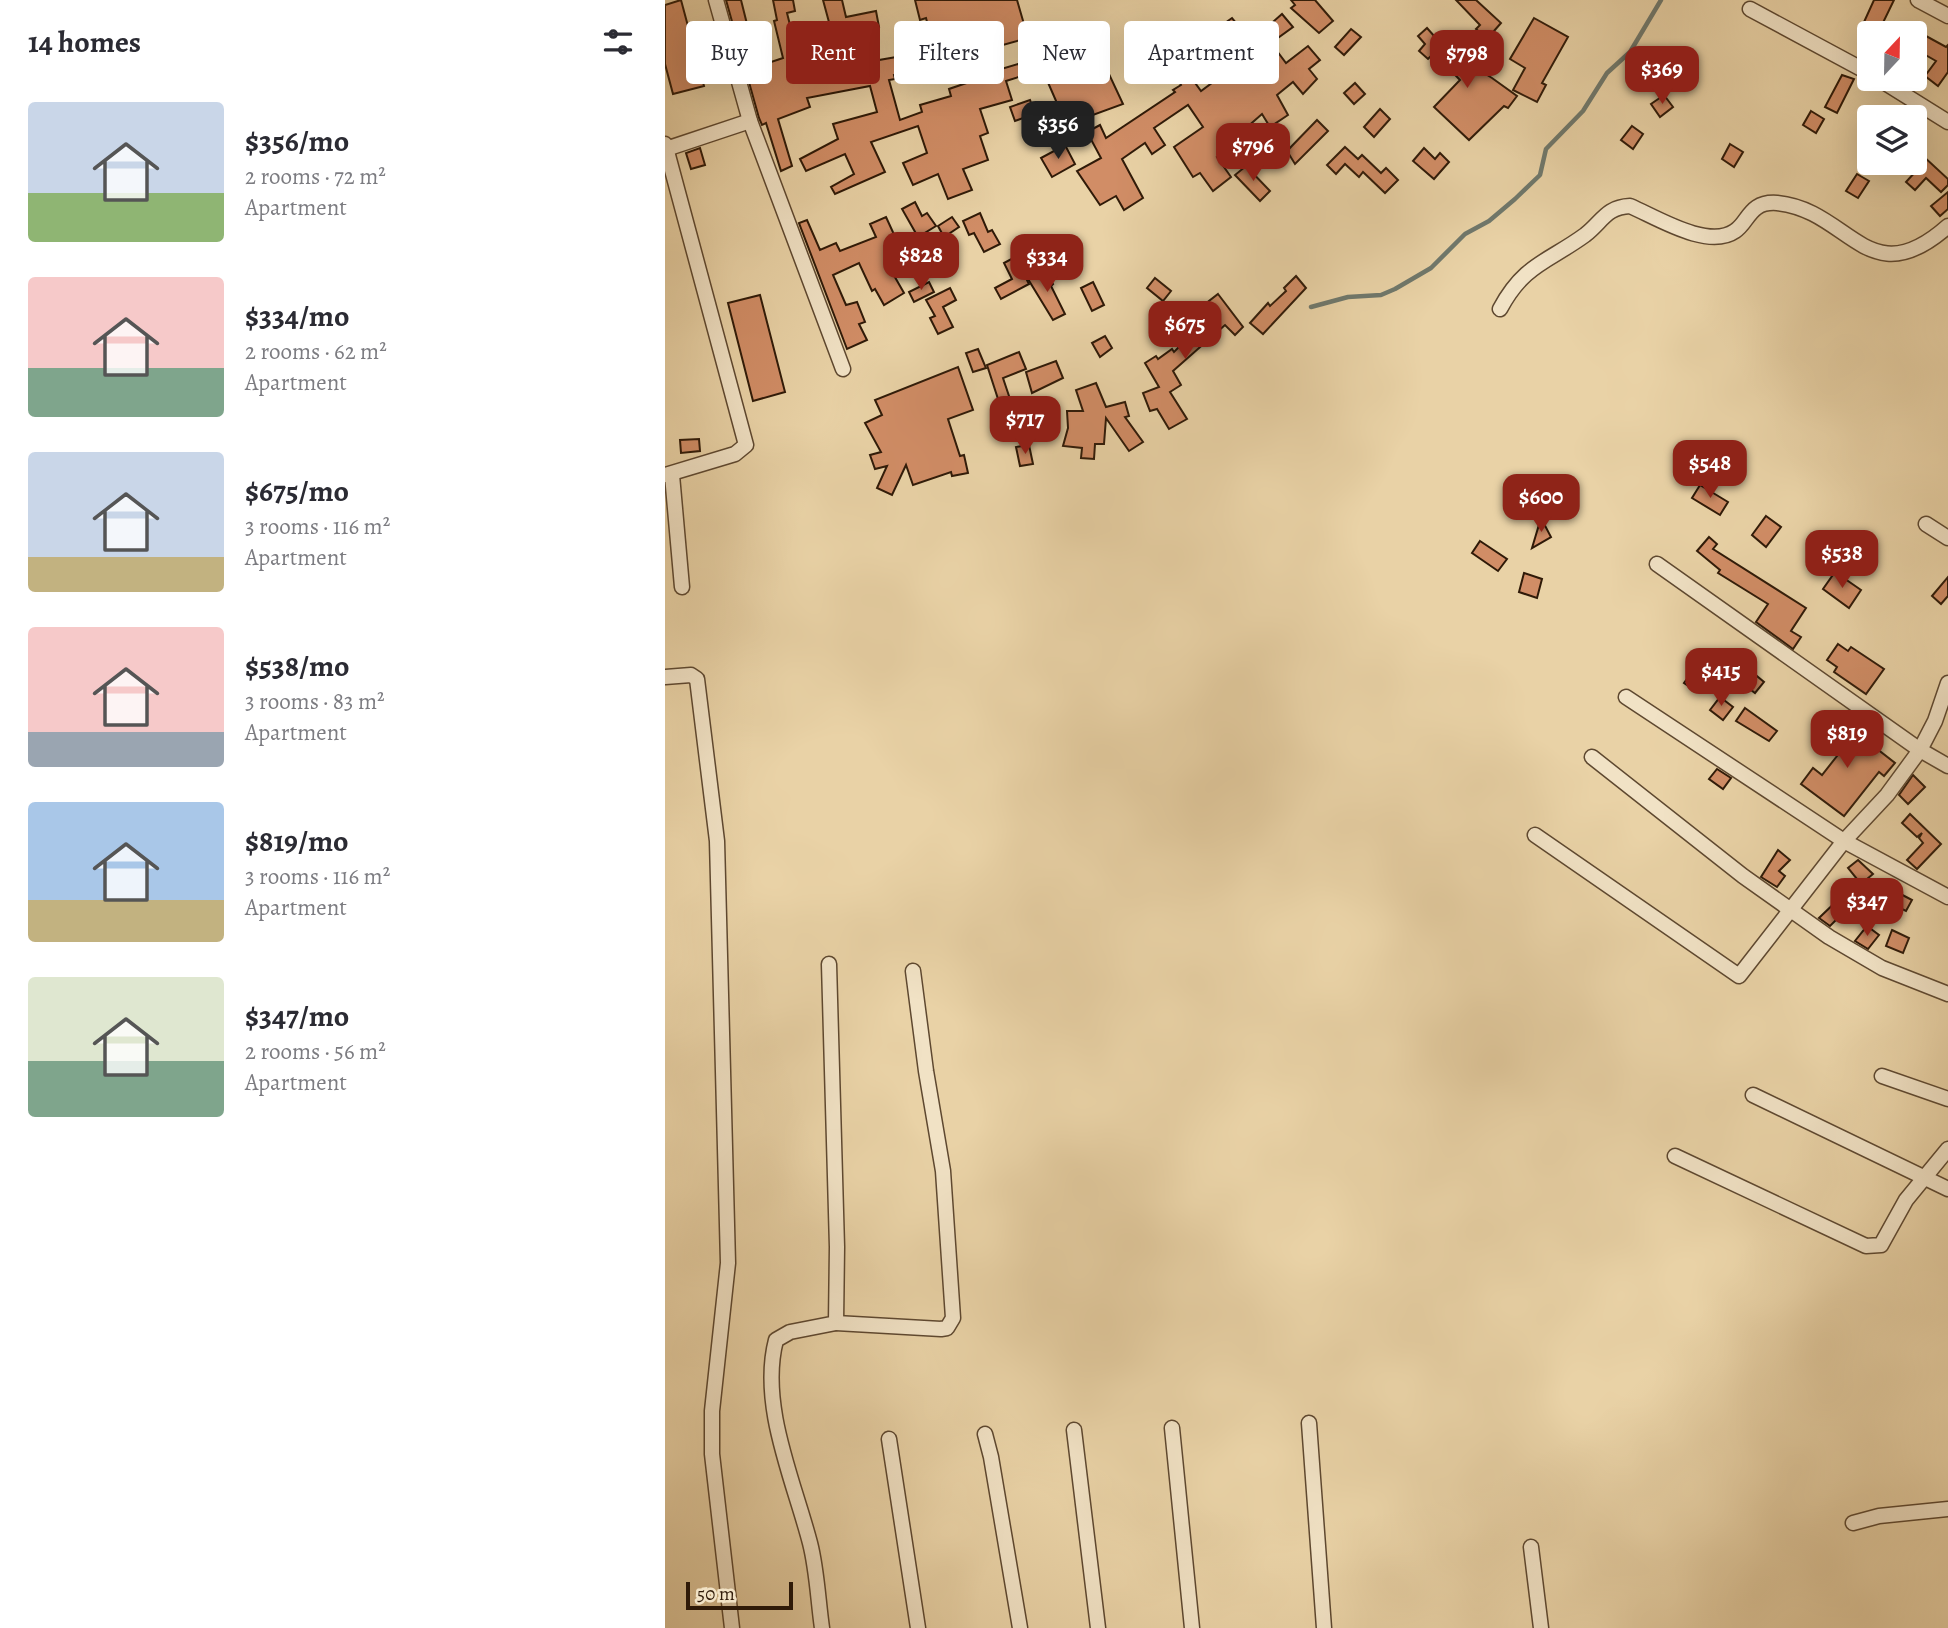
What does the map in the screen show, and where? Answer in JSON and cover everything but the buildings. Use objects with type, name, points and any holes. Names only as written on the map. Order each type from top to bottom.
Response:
[{"type":"street","points":[[716,0],[750,121],[843,369]]},
{"type":"street","points":[[1926,2],[1948,16]]},
{"type":"street","points":[[1750,9],[1857,67]]},
{"type":"street","points":[[1898,91],[1948,122]]},
{"type":"street","points":[[682,587],[669,475],[735,454],[746,445],[666,146],[750,121]]},
{"type":"street","points":[[1500,309],[1519,279],[1556,251],[1587,234],[1606,213],[1619,206],[1630,206],[1688,232],[1713,237],[1738,230],[1752,210],[1776,203],[1816,215],[1858,244],[1878,253],[1908,253],[1948,226]]},
{"type":"street","points":[[1926,524],[1948,538]]},
{"type":"street","points":[[1657,564],[1920,750],[1948,766]]},
{"type":"street","points":[[665,677],[691,675],[697,678],[716,820],[728,1263],[712,1411],[712,1454],[732,1628]]},
{"type":"street","points":[[1535,835],[1739,976],[1790,908],[1844,841],[1887,795],[1920,750],[1948,682]]},
{"type":"street","points":[[1626,697],[1844,841],[1948,897]]},
{"type":"street","points":[[1591,757],[1743,876],[1829,937],[1882,968],[1948,995]]},
{"type":"street","points":[[829,964],[837,1247],[836,1323]]},
{"type":"street","points":[[822,1628],[811,1547],[770,1394],[772,1354],[776,1340],[790,1332],[836,1323],[941,1329],[947,1328],[953,1318],[943,1171],[913,971]]},
{"type":"street","points":[[1882,1076],[1948,1099]]},
{"type":"street","points":[[1753,1095],[1948,1189]]},
{"type":"street","points":[[1675,1156],[1866,1246],[1875,1247],[1881,1245],[1906,1200],[1948,1149]]},
{"type":"street","points":[[1309,1423],[1324,1628]]},
{"type":"street","points":[[1172,1428],[1192,1628]]},
{"type":"street","points":[[1075,1430],[1098,1628]]},
{"type":"street","points":[[985,1434],[992,1457],[1020,1628]]},
{"type":"street","points":[[889,1438],[918,1628]]},
{"type":"street","points":[[1853,1523],[1879,1516],[1948,1510]]},
{"type":"street","points":[[1531,1547],[1541,1628]]},
{"type":"waterway","points":[[1311,307],[1348,297],[1381,295],[1395,289],[1431,268],[1465,234],[1489,221],[1515,199],[1540,175],[1546,149],[1583,111],[1607,73],[1630,52],[1661,0]]}]
